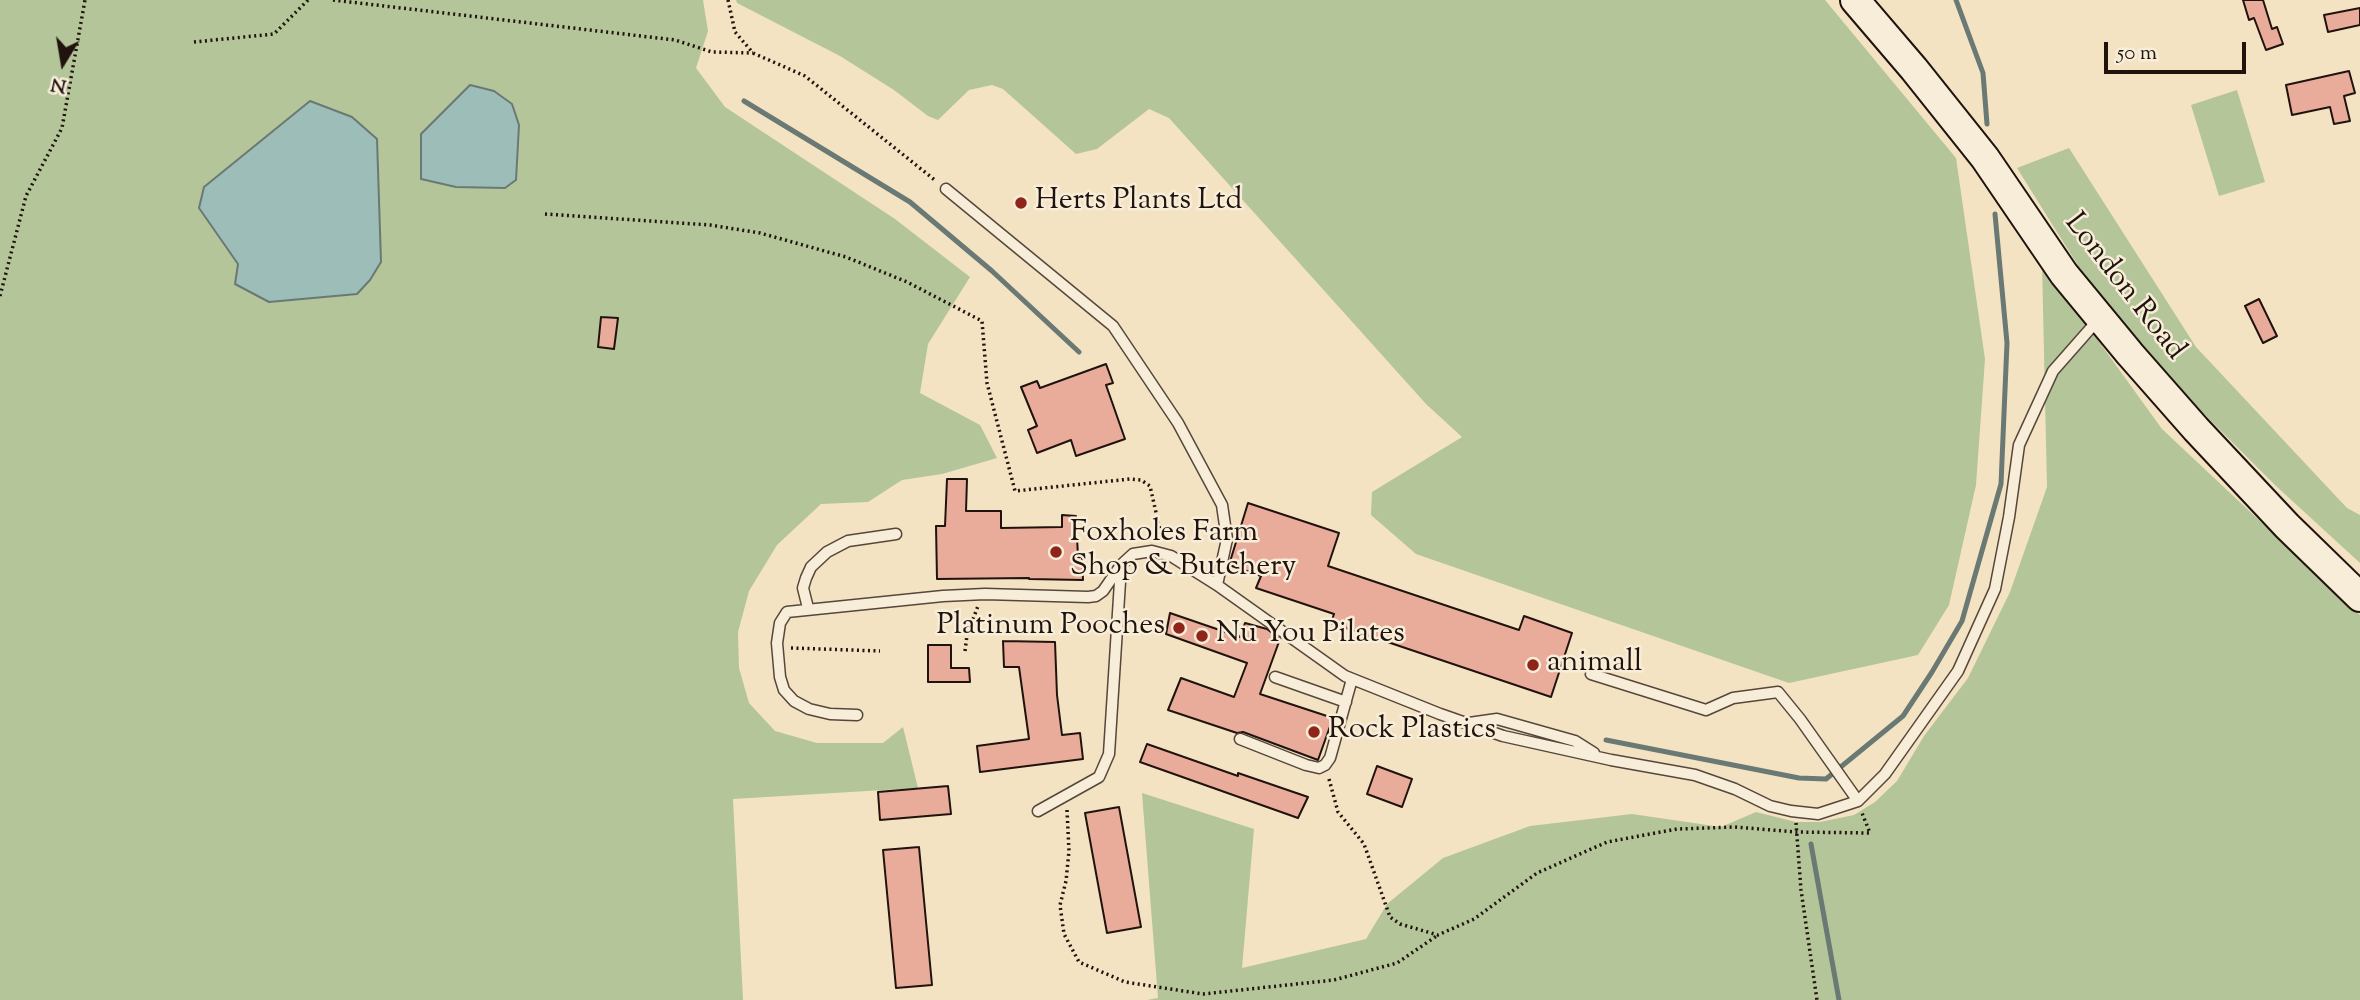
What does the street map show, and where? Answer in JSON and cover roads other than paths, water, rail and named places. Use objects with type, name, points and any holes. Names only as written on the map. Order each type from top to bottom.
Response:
[{"type":"main road","name":"London Road","points":[[1855,0],[1985,158],[2064,274],[2100,318],[2196,429],[2287,526],[2360,597]]},
{"type":"lane","points":[[946,189],[1113,327],[1178,423],[1222,505],[1227,538],[1217,585]]},
{"type":"lane","points":[[857,715],[830,714],[809,709],[794,701],[784,690],[780,677],[778,648],[780,623],[786,612],[985,594],[1096,596],[1133,554],[1152,551],[1166,555],[1217,585],[1352,679],[1503,736],[1695,775],[1735,789],[1770,806],[1818,814],[1858,800],[1885,774],[1958,671],[1995,589],[2019,445],[2053,371],[2100,318]]},
{"type":"lane","points":[[808,608],[803,588],[806,578],[811,567],[827,552],[848,541],[897,534]]},
{"type":"lane","points":[[1038,811],[1099,777],[1110,754],[1121,565]]},
{"type":"lane","points":[[1591,674],[1706,710],[1733,698],[1778,692],[1858,800]]},
{"type":"lane","points":[[1275,677],[1346,702]]},
{"type":"lane","points":[[1240,739],[1306,765],[1319,768],[1325,765],[1330,758],[1352,679]]},
{"type":"water","points":[[470,85],[494,91],[512,104],[519,125],[516,180],[505,188],[456,187],[421,179],[421,134]]},
{"type":"water","points":[[310,101],[352,117],[377,139],[381,262],[357,294],[269,302],[235,284],[238,264],[199,208],[204,187]]},
{"type":"waterway","points":[[1956,0],[1983,73],[1987,124]]},
{"type":"waterway","points":[[744,101],[910,202],[992,271],[1079,352]]},
{"type":"waterway","points":[[1606,740],[1799,778],[1826,779],[1903,716],[1962,621],[2001,484],[2007,343],[1995,214]]},
{"type":"waterway","points":[[1811,844],[1839,1000]]},
{"type":"place","name":"Herts Plants Ltd","points":[[1021,203]]},
{"type":"place","name":"Foxholes Farm Shop & Butchery","points":[[1056,552]]},
{"type":"place","name":"Platinum Pooches","points":[[1179,628]]},
{"type":"place","name":"Nu You Pilates","points":[[1202,636]]},
{"type":"place","name":"animall","points":[[1533,665]]},
{"type":"place","name":"Rock Plastics","points":[[1314,732]]}]
